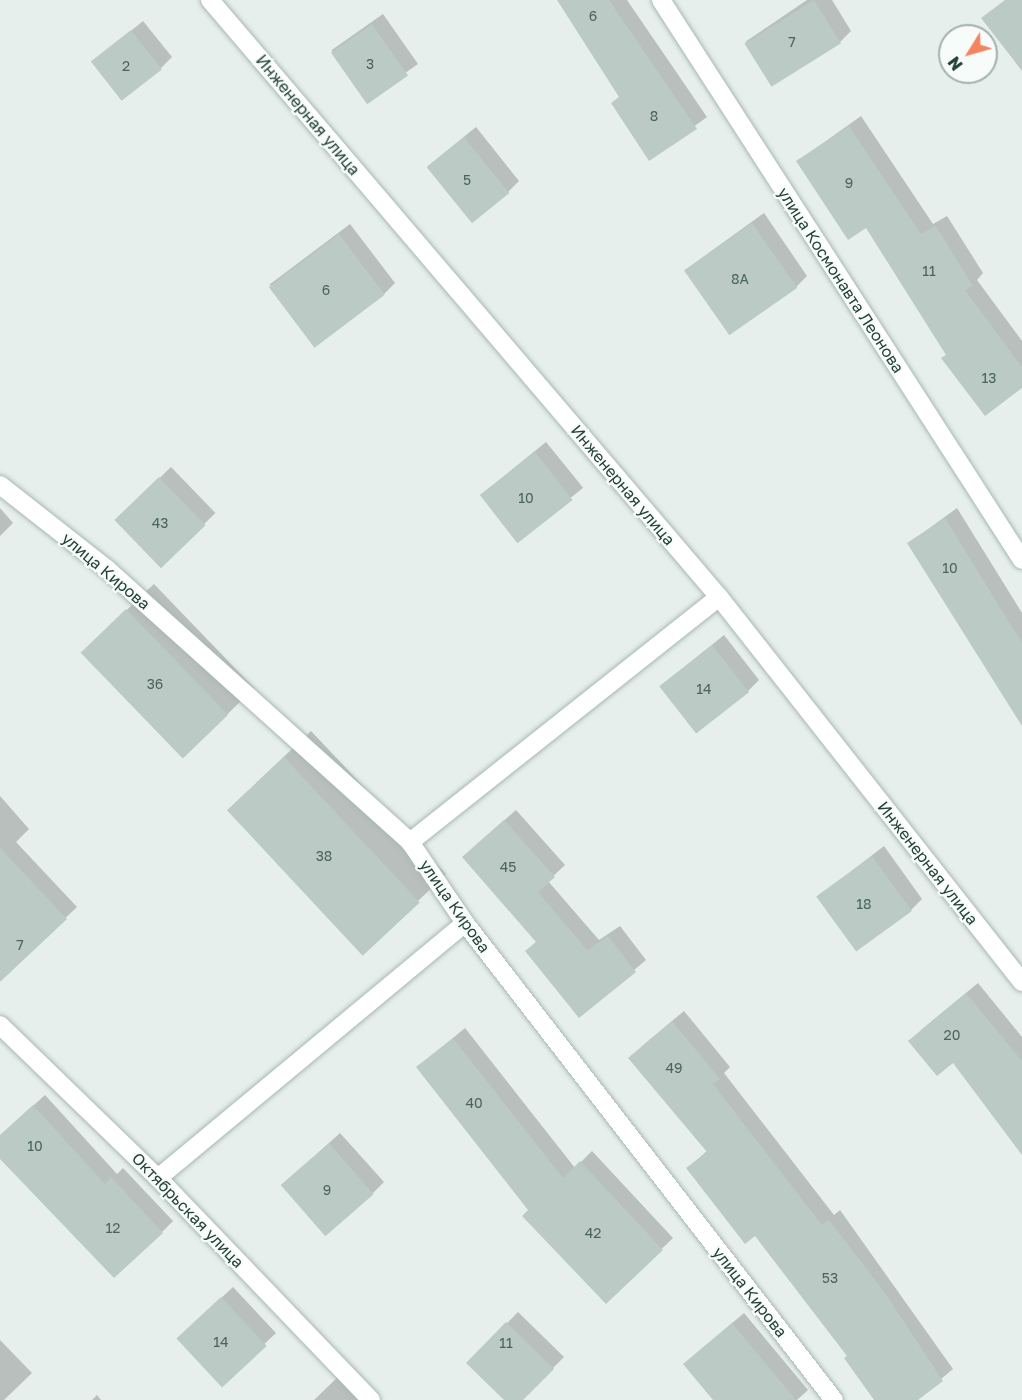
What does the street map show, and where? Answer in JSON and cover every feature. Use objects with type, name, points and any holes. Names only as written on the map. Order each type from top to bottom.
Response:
[{"type":"street","name":"Инженерная улица","points":[[210,0],[719,597],[1022,982]]},
{"type":"street","name":"улица Космонавта Леонова","points":[[661,0],[1022,560]]},
{"type":"street","name":"улица Кирова","points":[[0,485],[107,568],[410,842],[465,924],[834,1400]]},
{"type":"street","points":[[410,842],[719,597]]},
{"type":"street","points":[[158,1178],[465,924]]},
{"type":"street","name":"Октябрьская улица","points":[[0,1025],[158,1178],[371,1400]]},
{"type":"building","points":[[557,0],[609,0],[697,129],[649,161],[611,103],[619,97]]},
{"type":"building","points":[[814,0],[841,43],[771,87],[744,43]]},
{"type":"building","points":[[1005,0],[1022,0],[1022,71],[998,40],[998,24],[986,24],[981,18]]},
{"type":"building","points":[[372,24],[408,76],[367,104],[331,53]]},
{"type":"building","points":[[131,30],[162,69],[122,101],[91,61]]},
{"type":"building","points":[[849,126],[921,234],[936,226],[973,286],[965,290],[1022,367],[1022,388],[985,416],[941,358],[946,355],[866,228],[848,240],[796,161]]},
{"type":"building","points":[[464,137],[509,193],[472,223],[427,167]]},
{"type":"building","points":[[752,223],[797,288],[729,335],[684,271]]},
{"type":"building","points":[[339,234],[385,295],[314,348],[269,287]]},
{"type":"building","points":[[535,452],[573,500],[517,543],[480,495]]},
{"type":"building","points":[[159,477],[206,525],[161,568],[114,520]]},
{"type":"building","points":[[945,518],[1022,643],[1022,726],[907,543]]},
{"type":"building","points":[[126,609],[228,715],[183,759],[81,653]]},
{"type":"building","points":[[712,645],[749,692],[696,734],[659,686]]},
{"type":"building","points":[[284,757],[420,903],[363,956],[227,810]]},
{"type":"building","points":[[504,820],[555,877],[538,892],[587,950],[608,936],[636,972],[579,1018],[525,951],[536,942],[462,857]]},
{"type":"building","points":[[0,848],[67,919],[0,982]]},
{"type":"building","points":[[872,856],[912,911],[856,952],[816,897]]},
{"type":"building","points":[[966,993],[1022,1061],[1022,1155],[953,1063],[937,1076],[908,1041]]},
{"type":"building","points":[[672,1021],[720,1079],[713,1084],[822,1225],[829,1220],[885,1293],[943,1381],[918,1400],[874,1400],[844,1358],[847,1356],[755,1236],[745,1244],[686,1168],[707,1152],[628,1058]]},
{"type":"building","points":[[453,1038],[563,1178],[580,1161],[663,1250],[606,1304],[522,1216],[528,1210],[416,1067]]},
{"type":"building","points":[[33,1105],[105,1184],[111,1177],[163,1233],[114,1278],[0,1159],[0,1135]]},
{"type":"building","points":[[329,1143],[374,1194],[325,1236],[281,1185]]},
{"type":"building","points":[[221,1297],[267,1346],[222,1388],[176,1339]]},
{"type":"building","points":[[506,1322],[554,1369],[523,1400],[504,1400],[466,1363]]},
{"type":"building","points":[[732,1323],[796,1400],[713,1400],[683,1364]]}]
